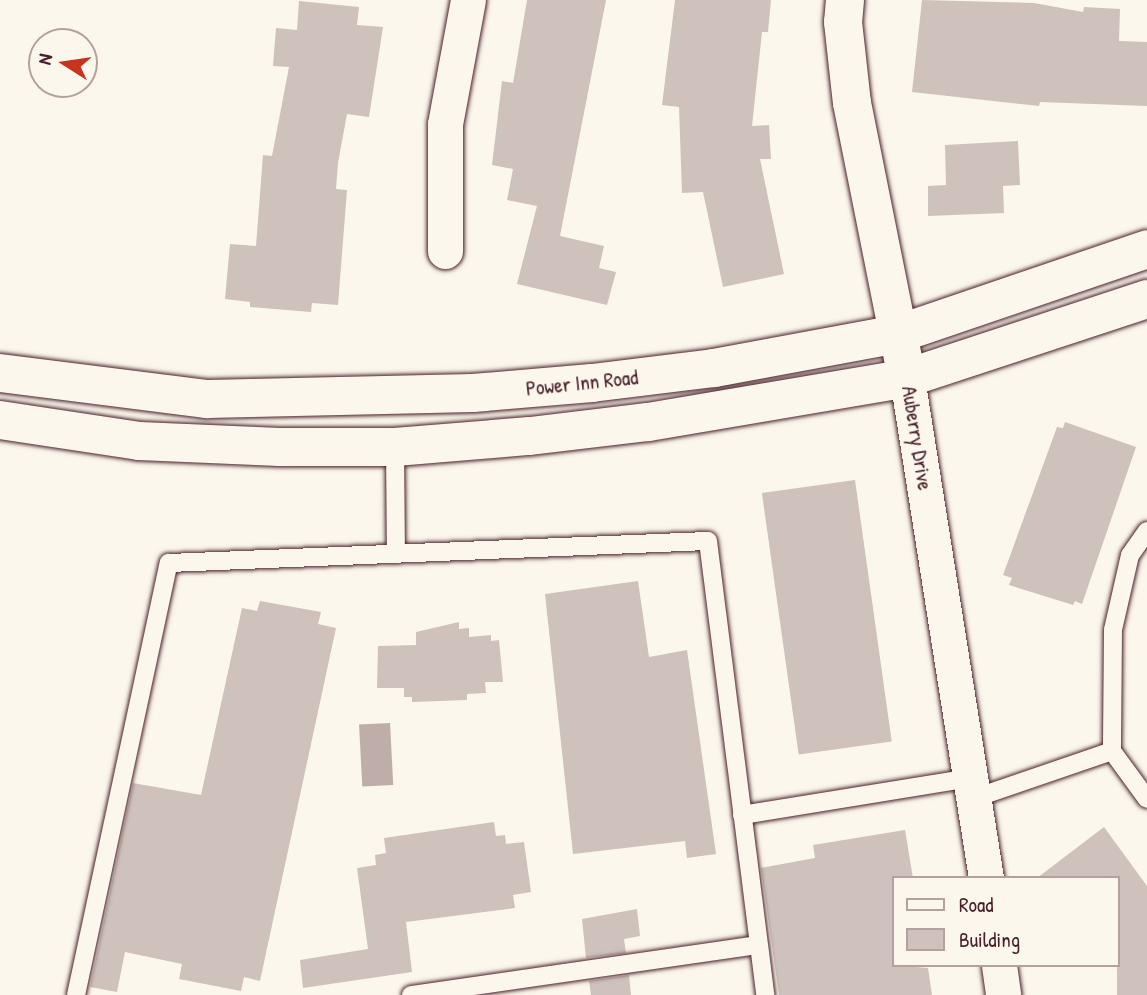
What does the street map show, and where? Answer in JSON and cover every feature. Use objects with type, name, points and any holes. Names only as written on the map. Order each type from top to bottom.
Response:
[{"type":"main road","name":"Auberry Drive","points":[[845,0],[843,22],[852,103],[907,378]]},
{"type":"main road","name":"Power Inn Road","points":[[0,373],[208,399],[472,393],[715,368],[898,334],[1147,249]]},
{"type":"main road","points":[[0,420],[139,441],[395,447],[648,422],[907,378],[1147,299]]},
{"type":"street","points":[[445,251],[445,124],[468,0]]},
{"type":"street","name":"Auberry Drive","points":[[907,378],[986,876]]},
{"type":"street","points":[[999,967],[1003,995]]},
{"type":"lane","points":[[395,447],[396,554]]},
{"type":"lane","points":[[1147,531],[1130,555],[1112,630],[1112,751],[1147,799]]},
{"type":"lane","points":[[76,995],[169,563],[708,541],[765,995]]},
{"type":"lane","points":[[742,815],[973,788],[1112,751]]},
{"type":"lane","points":[[411,995],[758,945]]},
{"type":"shaded area","points":[[390,723],[393,785],[362,787],[359,725]]},
{"type":"building","points":[[527,0],[606,0],[560,236],[604,246],[599,268],[616,272],[607,305],[517,284],[537,206],[507,200],[513,169],[492,165],[502,81],[513,83]]},
{"type":"building","points":[[675,0],[771,0],[768,32],[762,32],[752,126],[769,125],[771,159],[760,159],[784,274],[723,287],[703,192],[682,193],[679,107],[662,105]]},
{"type":"building","points":[[922,0],[1034,3],[1083,12],[1084,7],[1120,9],[1119,41],[1147,42],[1147,106],[1040,102],[1039,106],[912,92]]},
{"type":"building","points":[[299,1],[359,7],[357,25],[383,27],[369,117],[347,114],[338,163],[336,189],[347,190],[338,305],[312,303],[311,312],[250,307],[250,302],[225,299],[230,244],[256,246],[263,155],[272,156],[289,67],[273,66],[276,28],[297,30]]},
{"type":"building","points":[[1018,141],[1020,185],[1003,186],[1004,213],[928,216],[928,186],[946,185],[945,145]]},
{"type":"building","points":[[1065,422],[1136,447],[1082,604],[1075,601],[1073,605],[1009,585],[1012,578],[1003,575],[1057,427],[1063,428]]},
{"type":"building","points":[[855,480],[892,741],[799,755],[762,493]]},
{"type":"building","points":[[638,581],[649,657],[687,650],[716,854],[687,858],[685,841],[573,854],[545,594]]},
{"type":"building","points":[[260,601],[321,612],[318,624],[336,628],[260,981],[244,977],[241,991],[179,979],[182,964],[125,952],[117,992],[90,987],[133,783],[201,795],[242,608],[257,611]]},
{"type":"building","points":[[459,622],[459,629],[469,628],[469,637],[491,635],[491,641],[499,640],[503,682],[485,682],[486,693],[467,694],[467,700],[412,702],[412,697],[404,697],[404,688],[377,688],[378,646],[416,645],[416,632]]},
{"type":"building","points":[[494,822],[496,836],[505,835],[506,844],[524,842],[531,892],[513,895],[515,908],[406,922],[412,972],[303,988],[300,960],[368,949],[357,868],[376,865],[375,855],[386,853],[384,838]]},
{"type":"building","points":[[1104,827],[1147,886],[1147,995],[1117,995],[1119,876],[1040,876]]},
{"type":"building","points":[[905,830],[913,876],[892,876],[892,967],[928,968],[932,995],[779,995],[761,868],[815,858],[813,845]]},
{"type":"building","points":[[637,909],[640,936],[624,939],[626,953],[586,958],[582,919]]},
{"type":"building","points":[[629,975],[631,995],[591,995],[589,981]]}]
